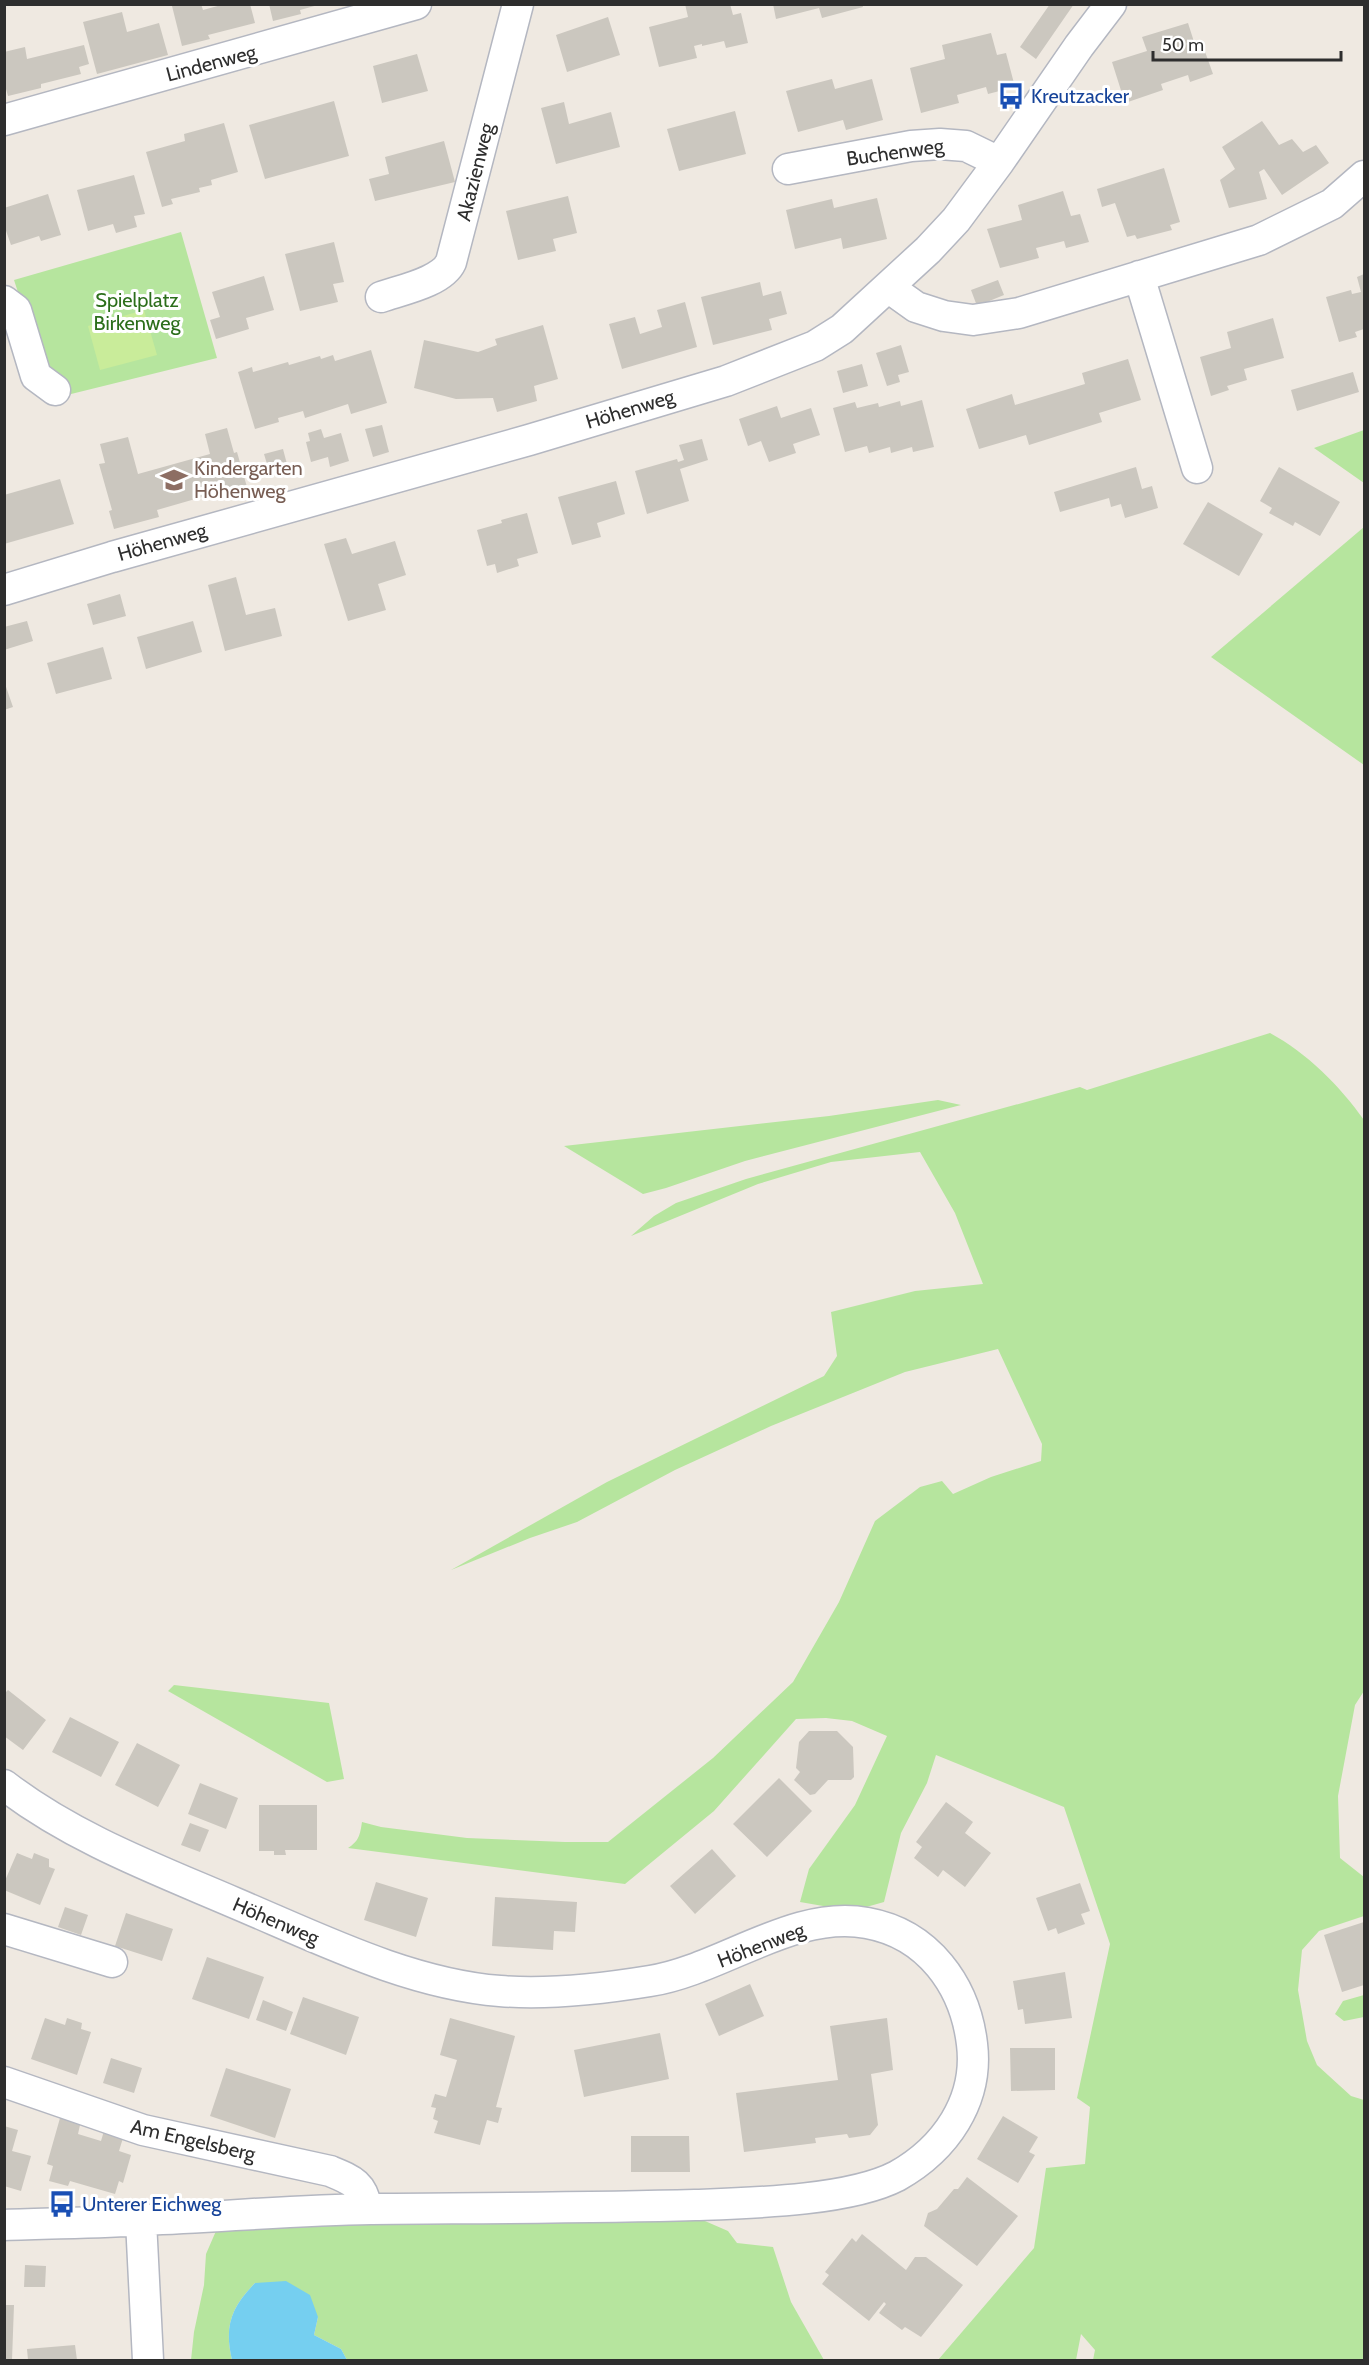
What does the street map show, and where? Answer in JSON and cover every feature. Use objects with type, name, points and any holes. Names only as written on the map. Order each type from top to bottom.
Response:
[{"type":"street","name":"Lindenweg","points":[[4,120],[416,4]]},
{"type":"street","name":"Akazienweg","points":[[381,297],[434,279],[445,272],[451,262],[518,4]]},
{"type":"street","name":"Höhenweg","points":[[4,590],[112,557],[529,440],[726,381],[815,346],[842,329],[956,220],[1111,4]]},
{"type":"street","name":"Buchenweg","points":[[789,169],[911,146],[940,144],[966,146],[999,162]]},
{"type":"street","points":[[888,287],[916,307],[944,316],[973,320],[1019,313],[1259,240],[1332,204],[1365,176]]},
{"type":"street","points":[[1139,276],[1197,468]]},
{"type":"street","points":[[4,300],[16,310],[36,376],[55,390]]},
{"type":"street","name":"Höhenweg","points":[[4,1785],[78,1832],[124,1856],[336,1947],[414,1974],[500,1991],[597,1990],[658,1980],[717,1962],[782,1933],[811,1925],[844,1920],[868,1923],[921,1947],[948,1974],[966,2012],[974,2062],[969,2090],[961,2113],[947,2136],[921,2159],[895,2176],[864,2188],[801,2198],[737,2204],[556,2209],[367,2209],[141,2221],[4,2225]]},
{"type":"street","points":[[4,1929],[112,1962]]},
{"type":"street","name":"Am Engelsberg","points":[[4,2082],[142,2130],[330,2171],[348,2179],[362,2189],[367,2209]]},
{"type":"street","points":[[141,2221],[148,2361]]},
{"type":"green space","name":"Spielplatz Birkenweg","points":[[181,232],[217,358],[63,396],[43,368],[14,280]]},
{"type":"green space","points":[[144,310],[157,355],[100,370],[88,326]]},
{"type":"green space","points":[[1364,430],[1364,483],[1314,448]]},
{"type":"green space","points":[[1364,527],[1364,765],[1211,657]]},
{"type":"green space","points":[[1270,1033],[1297,1050],[1322,1071],[1364,1120],[1364,1691],[1355,1705],[1338,1796],[1340,1858],[1364,1877],[1364,1916],[1319,1931],[1302,1950],[1298,1990],[1307,2041],[1317,2065],[1351,2096],[1364,2100],[1364,2360],[1093,2360],[1095,2350],[1081,2334],[1076,2360],[938,2360],[1034,2248],[1046,2168],[1085,2164],[1090,2107],[1077,2098],[1110,1944],[1064,1807],[936,1755],[927,1783],[901,1833],[884,1902],[852,1911],[800,1902],[809,1869],[855,1805],[887,1736],[852,1721],[826,1718],[796,1719],[714,1811],[625,1884],[348,1848],[355,1843],[361,1831],[362,1822],[381,1827],[467,1838],[608,1842],[713,1758],[793,1682],[839,1602],[875,1521],[920,1487],[942,1481],[953,1494],[991,1477],[1041,1461],[1042,1444],[998,1349],[905,1372],[771,1426],[675,1470],[577,1522],[451,1570],[607,1482],[824,1376],[837,1356],[831,1312],[915,1291],[983,1284],[955,1213],[920,1152],[831,1162],[758,1184],[631,1236],[654,1216],[676,1203],[746,1179],[1080,1087],[1087,1090]]},
{"type":"green space","points":[[938,1100],[961,1105],[745,1161],[643,1194],[564,1146],[829,1116]]},
{"type":"green space","points":[[174,1685],[329,1703],[344,1779],[327,1782],[168,1691]]},
{"type":"green space","points":[[1364,1995],[1364,2017],[1344,2021],[1335,2014],[1343,2001]]},
{"type":"green space","points":[[698,2218],[728,2231],[737,2243],[773,2247],[791,2302],[824,2360],[347,2360],[341,2349],[314,2335],[318,2317],[255,2283],[235,2309],[229,2327],[232,2360],[191,2360],[194,2332],[204,2285],[206,2254],[216,2231],[364,2223]]},
{"type":"water","points":[[286,2281],[310,2295],[318,2317],[314,2335],[341,2349],[347,2360],[232,2360],[229,2327],[240,2301],[255,2283]]},
{"type":"building","points":[[201,4],[203,10],[225,4],[250,4],[255,23],[208,35],[210,39],[182,46],[172,6]]},
{"type":"building","points":[[269,4],[318,5],[300,10],[301,14],[273,21]]},
{"type":"building","points":[[685,4],[730,4],[733,15],[741,13],[748,43],[726,48],[724,41],[694,46],[697,58],[659,67],[649,27],[688,17]]},
{"type":"building","points":[[773,4],[862,4],[863,7],[822,18],[819,8],[776,19]]},
{"type":"building","points":[[1050,4],[1074,4],[1036,59],[1020,47]]},
{"type":"building","points":[[122,12],[127,32],[159,23],[168,55],[97,74],[83,22]]},
{"type":"building","points":[[608,17],[620,55],[567,72],[556,35]]},
{"type":"building","points":[[1188,23],[1196,48],[1203,46],[1213,74],[1190,82],[1188,75],[1161,84],[1163,90],[1125,103],[1112,62],[1147,51],[1142,37]]},
{"type":"building","points":[[991,33],[997,55],[1006,53],[1015,87],[988,94],[986,87],[957,95],[959,103],[921,113],[910,68],[945,59],[942,45]]},
{"type":"building","points":[[84,45],[89,64],[79,67],[81,74],[41,84],[41,88],[8,96],[4,82],[4,52],[25,47],[27,59]]},
{"type":"building","points":[[417,54],[428,91],[382,103],[373,66]]},
{"type":"building","points":[[832,79],[835,89],[872,79],[883,120],[846,130],[843,120],[798,132],[786,91]]},
{"type":"building","points":[[334,101],[349,156],[265,179],[249,125]]},
{"type":"building","points":[[564,102],[569,124],[611,112],[620,147],[556,164],[541,108]]},
{"type":"building","points":[[735,111],[746,154],[679,171],[667,129]]},
{"type":"building","points":[[1262,121],[1279,145],[1292,139],[1303,152],[1316,145],[1329,163],[1282,195],[1264,169],[1259,172],[1267,199],[1229,208],[1220,180],[1235,169],[1222,147]]},
{"type":"building","points":[[224,123],[238,172],[211,180],[212,185],[199,188],[200,192],[171,199],[173,204],[162,207],[146,152],[185,141],[184,134]]},
{"type":"building","points":[[444,141],[455,182],[375,201],[369,179],[389,174],[385,157]]},
{"type":"building","points":[[1164,168],[1180,222],[1170,225],[1172,230],[1137,239],[1135,235],[1127,237],[1115,203],[1102,207],[1097,189]]},
{"type":"building","points":[[134,175],[145,214],[134,216],[137,227],[116,233],[113,224],[88,231],[77,190]]},
{"type":"building","points":[[1063,191],[1071,216],[1080,214],[1089,242],[1066,248],[1064,241],[1036,248],[1039,258],[1000,268],[987,229],[1022,220],[1018,205]]},
{"type":"building","points":[[48,194],[61,235],[41,241],[39,236],[11,245],[4,225],[4,208]]},
{"type":"building","points":[[568,196],[577,233],[553,239],[556,251],[518,260],[506,211]]},
{"type":"building","points":[[877,198],[887,239],[843,249],[841,238],[795,249],[786,210],[832,199],[834,208]]},
{"type":"building","points":[[334,242],[344,282],[333,284],[338,302],[300,311],[285,254]]},
{"type":"building","points":[[1364,274],[1364,329],[1355,332],[1357,337],[1339,342],[1326,297],[1351,290],[1352,294],[1361,292],[1357,277]]},
{"type":"building","points":[[264,276],[274,310],[246,318],[249,329],[216,339],[210,320],[220,317],[212,292]]},
{"type":"building","points":[[998,280],[1004,295],[977,306],[971,290]]},
{"type":"building","points":[[760,282],[763,296],[781,291],[787,314],[769,319],[772,330],[713,345],[701,297]]},
{"type":"building","points":[[685,302],[697,347],[622,369],[609,324],[635,317],[640,334],[662,327],[657,310]]},
{"type":"building","points":[[1273,318],[1284,358],[1244,369],[1247,380],[1227,386],[1229,390],[1211,396],[1200,357],[1231,348],[1227,332]]},
{"type":"building","points":[[543,325],[558,379],[534,386],[537,401],[497,412],[493,398],[456,399],[414,388],[424,340],[478,352],[497,345],[495,339]]},
{"type":"building","points":[[901,345],[909,372],[898,375],[900,382],[887,386],[876,353]]},
{"type":"building","points":[[371,350],[387,403],[351,414],[348,404],[305,418],[303,411],[278,418],[279,422],[255,429],[238,372],[252,367],[253,372],[288,362],[289,365],[320,356],[321,359],[333,355],[335,361]]},
{"type":"building","points":[[1128,359],[1141,400],[1099,413],[1102,422],[1029,445],[1026,435],[979,449],[966,409],[1012,394],[1015,405],[1085,384],[1082,373]]},
{"type":"building","points":[[862,364],[868,386],[843,393],[837,371]]},
{"type":"building","points":[[1353,372],[1359,392],[1297,411],[1291,390]]},
{"type":"building","points":[[922,400],[934,447],[913,452],[912,447],[891,453],[890,447],[869,453],[867,446],[845,452],[833,408],[855,402],[857,408],[878,403],[879,407],[900,401],[901,406]]},
{"type":"building","points":[[777,406],[781,418],[811,408],[820,435],[793,444],[796,453],[769,462],[761,441],[748,446],[739,419]]},
{"type":"building","points":[[382,425],[389,452],[373,457],[365,429]]},
{"type":"building","name":"Kindergarten Höhenweg","points":[[227,428],[247,487],[224,493],[223,491],[157,510],[159,517],[114,529],[109,511],[112,510],[99,464],[105,463],[100,444],[128,437],[138,474],[210,454],[205,434]]},
{"type":"building","points":[[321,429],[324,438],[341,433],[349,461],[330,467],[328,457],[311,462],[306,442],[310,441],[308,433]]},
{"type":"building","points":[[702,439],[708,460],[680,469],[689,501],[647,514],[635,471],[677,459],[678,462],[684,460],[679,445]]},
{"type":"building","points":[[283,449],[288,468],[270,474],[264,454]]},
{"type":"building","points":[[1136,467],[1142,489],[1152,486],[1158,508],[1125,518],[1121,504],[1111,507],[1109,498],[1060,512],[1054,492]]},
{"type":"building","points":[[1279,467],[1340,502],[1320,536],[1295,522],[1293,526],[1269,513],[1272,508],[1260,501]]},
{"type":"building","points":[[60,479],[74,524],[4,544],[4,495]]},
{"type":"building","points":[[616,481],[625,514],[597,523],[601,537],[572,545],[558,497]]},
{"type":"building","points":[[1208,502],[1263,534],[1239,576],[1183,544]]},
{"type":"building","points":[[527,513],[538,553],[517,559],[519,566],[497,573],[495,564],[487,566],[477,530]]},
{"type":"building","points":[[346,538],[352,554],[395,541],[406,575],[378,584],[386,610],[348,621],[324,544]]},
{"type":"building","points":[[236,577],[246,615],[275,608],[282,636],[225,651],[208,585]]},
{"type":"building","points":[[120,594],[126,616],[93,625],[87,604]]},
{"type":"building","points":[[27,621],[33,641],[4,650],[4,627]]},
{"type":"building","points":[[193,621],[202,652],[146,669],[137,637]]},
{"type":"building","points":[[103,647],[112,679],[56,694],[47,663]]},
{"type":"building","points":[[4,681],[13,707],[4,710]]},
{"type":"building","points":[[8,1690],[46,1720],[23,1750],[4,1736],[4,1694]]},
{"type":"building","points":[[70,1717],[119,1742],[101,1777],[52,1752]]},
{"type":"building","points":[[809,1731],[837,1731],[853,1747],[854,1777],[851,1780],[828,1780],[815,1794],[810,1795],[794,1780],[800,1772],[796,1768],[799,1742]]},
{"type":"building","points":[[137,1743],[180,1765],[158,1807],[115,1785]]},
{"type":"building","points":[[779,1778],[812,1811],[767,1857],[733,1824]]},
{"type":"building","points":[[200,1783],[238,1798],[226,1829],[188,1814]]},
{"type":"building","points":[[946,1802],[973,1822],[965,1833],[991,1853],[965,1887],[943,1870],[938,1877],[914,1858],[922,1847],[916,1842]]},
{"type":"building","points":[[259,1805],[317,1805],[317,1850],[285,1850],[286,1855],[274,1855],[274,1851],[259,1851]]},
{"type":"building","points":[[190,1823],[209,1830],[200,1852],[181,1845]]},
{"type":"building","points":[[712,1849],[736,1876],[695,1914],[670,1886]]},
{"type":"building","points":[[17,1853],[32,1859],[34,1853],[49,1859],[49,1867],[55,1869],[40,1905],[4,1890],[4,1883]]},
{"type":"building","points":[[376,1882],[428,1898],[416,1937],[364,1920]]},
{"type":"building","points":[[1080,1883],[1090,1911],[1081,1914],[1085,1924],[1058,1934],[1056,1928],[1048,1931],[1036,1898]]},
{"type":"building","points":[[495,1897],[577,1902],[575,1932],[554,1931],[553,1950],[492,1946]]},
{"type":"building","points":[[65,1907],[88,1915],[81,1935],[58,1927]]},
{"type":"building","points":[[126,1913],[173,1929],[162,1961],[115,1946]]},
{"type":"building","points":[[1364,1922],[1364,1985],[1342,1992],[1324,1935]]},
{"type":"building","points":[[207,1957],[264,1977],[249,2019],[192,1999]]},
{"type":"building","points":[[1065,1972],[1072,2018],[1025,2024],[1023,2009],[1018,2010],[1013,1981]]},
{"type":"building","points":[[750,1984],[764,2016],[719,2036],[705,2004]]},
{"type":"building","points":[[303,1997],[359,2017],[346,2055],[290,2034]]},
{"type":"building","points":[[263,2000],[293,2012],[286,2031],[256,2020]]},
{"type":"building","points":[[45,2018],[65,2025],[67,2018],[82,2023],[81,2029],[91,2032],[77,2075],[31,2059]]},
{"type":"building","points":[[450,2018],[515,2036],[496,2107],[502,2108],[498,2123],[487,2120],[480,2145],[434,2133],[438,2121],[433,2119],[436,2108],[431,2107],[435,2094],[446,2097],[457,2060],[440,2055]]},
{"type":"building","points":[[887,2018],[893,2070],[871,2074],[878,2125],[870,2135],[849,2138],[847,2134],[815,2138],[816,2143],[744,2152],[736,2093],[838,2080],[830,2026]]},
{"type":"building","points":[[660,2033],[669,2079],[584,2097],[574,2050]]},
{"type":"building","points":[[1010,2048],[1055,2048],[1055,2090],[1011,2091]]},
{"type":"building","points":[[111,2058],[142,2068],[134,2093],[103,2083]]},
{"type":"building","points":[[226,2068],[291,2089],[275,2138],[210,2116]]},
{"type":"building","points":[[1003,2116],[1038,2137],[1029,2152],[1035,2155],[1018,2183],[977,2159]]},
{"type":"building","points":[[60,2118],[80,2125],[78,2134],[101,2141],[104,2131],[123,2138],[119,2151],[131,2155],[123,2183],[119,2181],[115,2194],[70,2181],[68,2186],[49,2181],[53,2166],[47,2164]]},
{"type":"building","points":[[4,2126],[18,2130],[12,2151],[31,2156],[21,2191],[4,2186]]},
{"type":"building","points":[[631,2136],[689,2136],[690,2172],[631,2172]]},
{"type":"building","points":[[967,2177],[1018,2216],[977,2266],[924,2226],[928,2213],[937,2209]]},
{"type":"building","points":[[862,2234],[906,2270],[915,2257],[926,2257],[963,2285],[921,2337],[905,2327],[902,2330],[879,2313],[886,2304],[884,2302],[869,2321],[822,2284],[829,2275],[825,2272],[852,2238],[856,2242]]},
{"type":"building","points":[[25,2265],[46,2266],[45,2287],[24,2287]]},
{"type":"building","points":[[4,2305],[14,2305],[12,2360],[4,2360]]},
{"type":"building","points":[[75,2345],[77,2360],[28,2360],[27,2349]]},
{"type":"place","name":"Kreutzacker","points":[[1011,96]]},
{"type":"place","name":"Kindergarten Höhenweg","points":[[174,480]]},
{"type":"place","name":"Unterer Eichweg","points":[[62,2204]]}]
